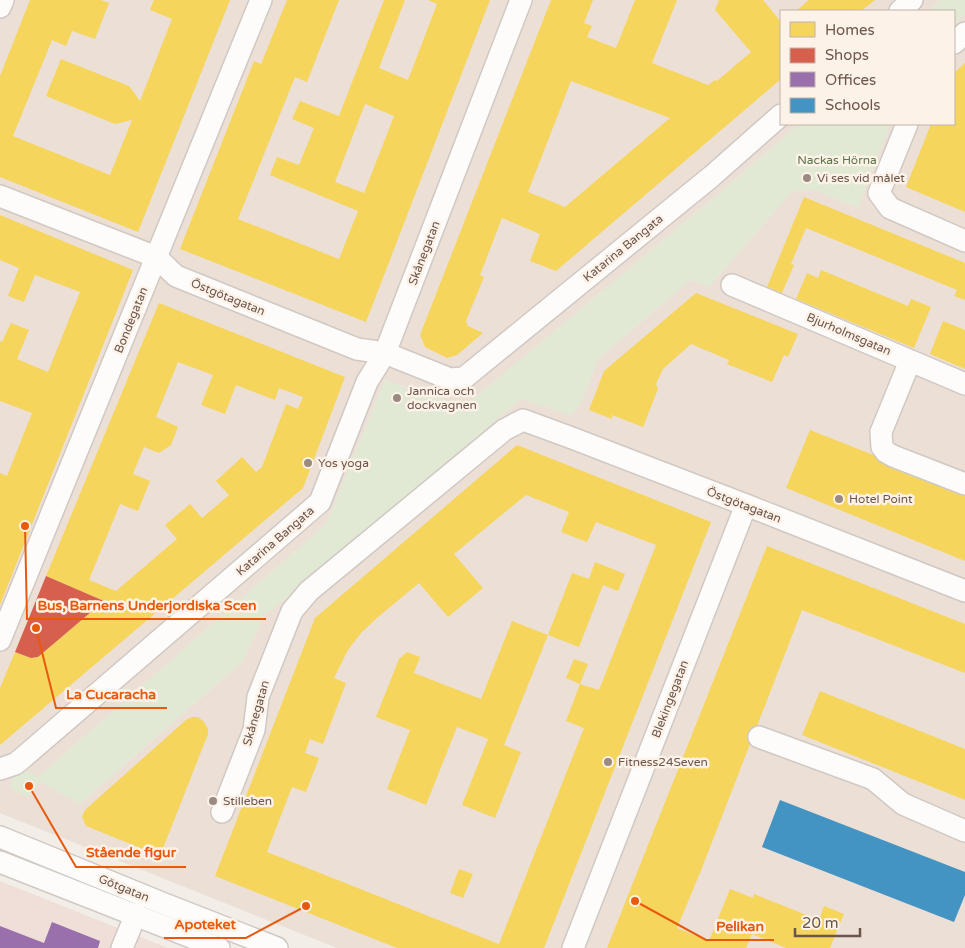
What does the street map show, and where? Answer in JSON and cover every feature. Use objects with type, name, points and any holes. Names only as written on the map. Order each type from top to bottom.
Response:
[{"type":"street","points":[[0,8],[3,0]]},
{"type":"street","name":"Bondegatan","points":[[0,640],[260,0]]},
{"type":"street","name":"Skånegatan","points":[[320,502],[367,382],[385,353],[521,0]]},
{"type":"street","points":[[901,10],[912,0]]},
{"type":"street","points":[[955,42],[965,33]]},
{"type":"street","name":"Katarina Bangata","points":[[464,378],[705,181],[780,116]]},
{"type":"street","points":[[907,125],[879,193],[890,208],[965,241]]},
{"type":"street","name":"Östgötagatan","points":[[0,196],[156,257],[176,276],[357,350],[385,353],[450,379],[464,378]]},
{"type":"street","name":"Bjurholmsgatan","points":[[732,285],[965,384]]},
{"type":"street","points":[[910,361],[881,432],[882,447],[886,452],[894,456],[965,484]]},
{"type":"street","name":"Östgötagatan","points":[[309,591],[504,430],[523,420],[965,591]]},
{"type":"street","name":"Katarina Bangata","points":[[0,769],[16,764],[320,502]]},
{"type":"street","name":"Blekingegatan","points":[[573,948],[746,505]]},
{"type":"street","name":"Skånegatan","points":[[222,812],[254,730],[258,697],[292,611],[309,591]]},
{"type":"street","points":[[759,737],[873,779],[903,804],[965,831]]},
{"type":"street","name":"Götgatan","points":[[0,837],[277,948]]},
{"type":"street","name":"Götgatan","points":[[0,862],[219,948]]},
{"type":"street","points":[[122,948],[136,914]]},
{"type":"shaded area","points":[[0,0],[941,0],[929,10],[780,10],[780,125],[798,125],[464,407],[385,380],[326,524],[36,779],[80,804],[242,662],[264,616],[521,399],[571,415],[581,404],[598,359],[690,280],[709,287],[792,191],[815,190],[858,208],[890,125],[955,125],[955,24],[965,15],[965,948],[337,948],[0,813]]},
{"type":"shaded area","points":[[0,881],[168,948],[0,948]]},
{"type":"green space","points":[[941,0],[965,0],[965,15],[955,24],[955,10],[929,10]]},
{"type":"green space","name":"Nackas Hörna","points":[[798,125],[890,125],[858,208],[815,190],[792,191],[709,287],[690,280],[598,359],[581,404],[571,415],[521,399],[264,616],[242,662],[80,804],[39,781],[35,791],[28,797],[18,793],[11,787],[13,777],[23,769],[33,773],[37,778],[326,524],[385,380],[464,407]]},
{"type":"building: Homes","points":[[30,0],[101,0],[109,3],[95,39],[72,31],[66,46],[52,40],[13,136],[110,175],[132,120],[115,124],[46,96],[61,59],[129,86],[140,101],[172,19],[150,10],[154,0],[230,0],[138,232],[0,177],[0,76]]},
{"type":"building: Homes","points":[[287,0],[339,0],[307,82],[295,77],[238,219],[339,259],[358,211],[270,175],[277,157],[299,165],[314,128],[292,119],[300,101],[339,116],[384,0],[405,0],[379,68],[408,80],[437,4],[428,0],[490,0],[366,322],[180,249],[254,61],[261,64]],"holes":[[[365,104],[394,116],[364,193],[335,182]]]},
{"type":"building: Homes","points":[[551,0],[593,0],[584,23],[592,26],[587,37],[616,48],[635,0],[677,0],[652,63],[708,85],[715,80],[717,81],[751,52],[715,10],[719,0],[763,0],[780,21],[780,80],[556,271],[530,261],[540,234],[502,218],[480,275],[484,277],[466,321],[468,326],[483,333],[457,355],[447,358],[425,347],[420,335]],"holes":[[[571,81],[670,118],[565,207],[528,192]]]},
{"type":"building: Homes","points":[[809,0],[875,0],[862,10],[797,10]]},
{"type":"building: Homes","points":[[965,63],[965,212],[906,187],[931,125],[955,125],[955,72]]},
{"type":"building: Homes","points":[[804,197],[965,263],[965,300],[954,296],[957,290],[806,228],[791,264],[794,265],[782,293],[767,287]]},
{"type":"building: Homes","points":[[0,215],[133,270],[0,605],[0,473],[7,476],[32,413],[0,401],[0,341],[2,342],[11,323],[29,330],[17,359],[48,372],[80,292],[35,275],[24,302],[8,296],[19,268],[0,260]]},
{"type":"building: Homes","points":[[821,270],[908,306],[911,299],[931,307],[914,348],[796,299],[807,273],[818,278]]},
{"type":"building: Homes","points":[[696,293],[798,334],[788,357],[784,355],[772,382],[727,364],[729,360],[691,344],[663,369],[656,384],[658,389],[643,427],[612,415],[612,419],[589,410],[604,371]]},
{"type":"building: Homes","points":[[159,303],[345,377],[303,488],[0,745],[0,688],[15,652],[31,658],[38,657],[104,601],[46,576]],"holes":[[[178,362],[213,375],[201,405],[225,414],[236,385],[275,400],[279,388],[303,397],[298,409],[286,404],[262,467],[256,472],[242,457],[216,481],[229,495],[202,518],[190,504],[165,525],[177,539],[116,591],[89,580],[120,504],[138,511],[150,481],[133,474],[144,447],[159,453],[171,445],[178,427],[156,417]]]},
{"type":"building: Homes","points":[[943,321],[965,330],[965,369],[930,354]]},
{"type":"building: Homes","points":[[810,430],[965,491],[965,561],[786,488]]},
{"type":"building: Homes","points":[[517,445],[711,522],[544,948],[397,948],[215,876],[315,618]],"holes":[[[526,495],[569,512],[561,532],[587,542],[596,522],[656,545],[599,690],[580,684],[566,721],[584,728],[499,944],[267,852],[292,787],[306,792],[319,758],[305,753],[310,739],[323,744],[346,683],[334,678],[348,650],[361,633],[419,583],[448,617],[483,588],[454,554]]]},
{"type":"building: Homes","points":[[767,546],[965,624],[965,673],[802,610],[677,928],[709,941],[730,889],[753,898],[754,894],[819,920],[824,906],[844,914],[830,948],[786,948],[752,934],[746,948],[607,948]]},
{"type":"building: Homes","points":[[595,562],[625,574],[618,591],[603,585],[579,647],[548,635],[572,573],[589,579]]},
{"type":"building: Homes","points":[[512,621],[548,635],[504,745],[521,752],[495,818],[462,805],[488,739],[457,727],[426,805],[387,789],[410,730],[376,717],[399,659],[407,652],[420,657],[414,673],[481,699]]},
{"type":"building: Homes","points":[[574,659],[588,664],[580,684],[566,678]]},
{"type":"building: Homes","points":[[820,691],[965,749],[965,800],[802,735]]},
{"type":"building: Homes","points":[[198,717],[204,722],[208,729],[208,734],[160,856],[86,826],[82,817],[86,809],[186,720]]},
{"type":"building: Homes","points":[[459,869],[473,874],[463,898],[450,893]]},
{"type":"building: Shops","points":[[46,576],[104,601],[38,657],[31,658],[15,652]]},
{"type":"building: Offices","points":[[52,922],[100,941],[98,948],[0,948],[0,926],[44,943]]},
{"type":"building: Schools","points":[[780,800],[965,872],[965,895],[954,922],[762,847]]},
{"type":"place","name":"Vi ses vid målet","points":[[807,178]]},
{"type":"place","name":"Jannica och dockvagnen","points":[[397,398]]},
{"type":"place","name":"Yos yoga","points":[[308,463]]},
{"type":"place","name":"Hotel Point","points":[[839,499]]},
{"type":"place","name":"Bus, Barnens Underjordiska Scen","points":[[25,526]]},
{"type":"place","name":"La Cucaracha","points":[[36,628]]},
{"type":"place","name":"Fitness24Seven","points":[[608,762]]},
{"type":"place","name":"Stående figur","points":[[29,786]]},
{"type":"place","name":"Stilleben","points":[[213,801]]},
{"type":"place","name":"Pelikan","points":[[635,901]]},
{"type":"place","name":"Apoteket","points":[[306,906]]}]
